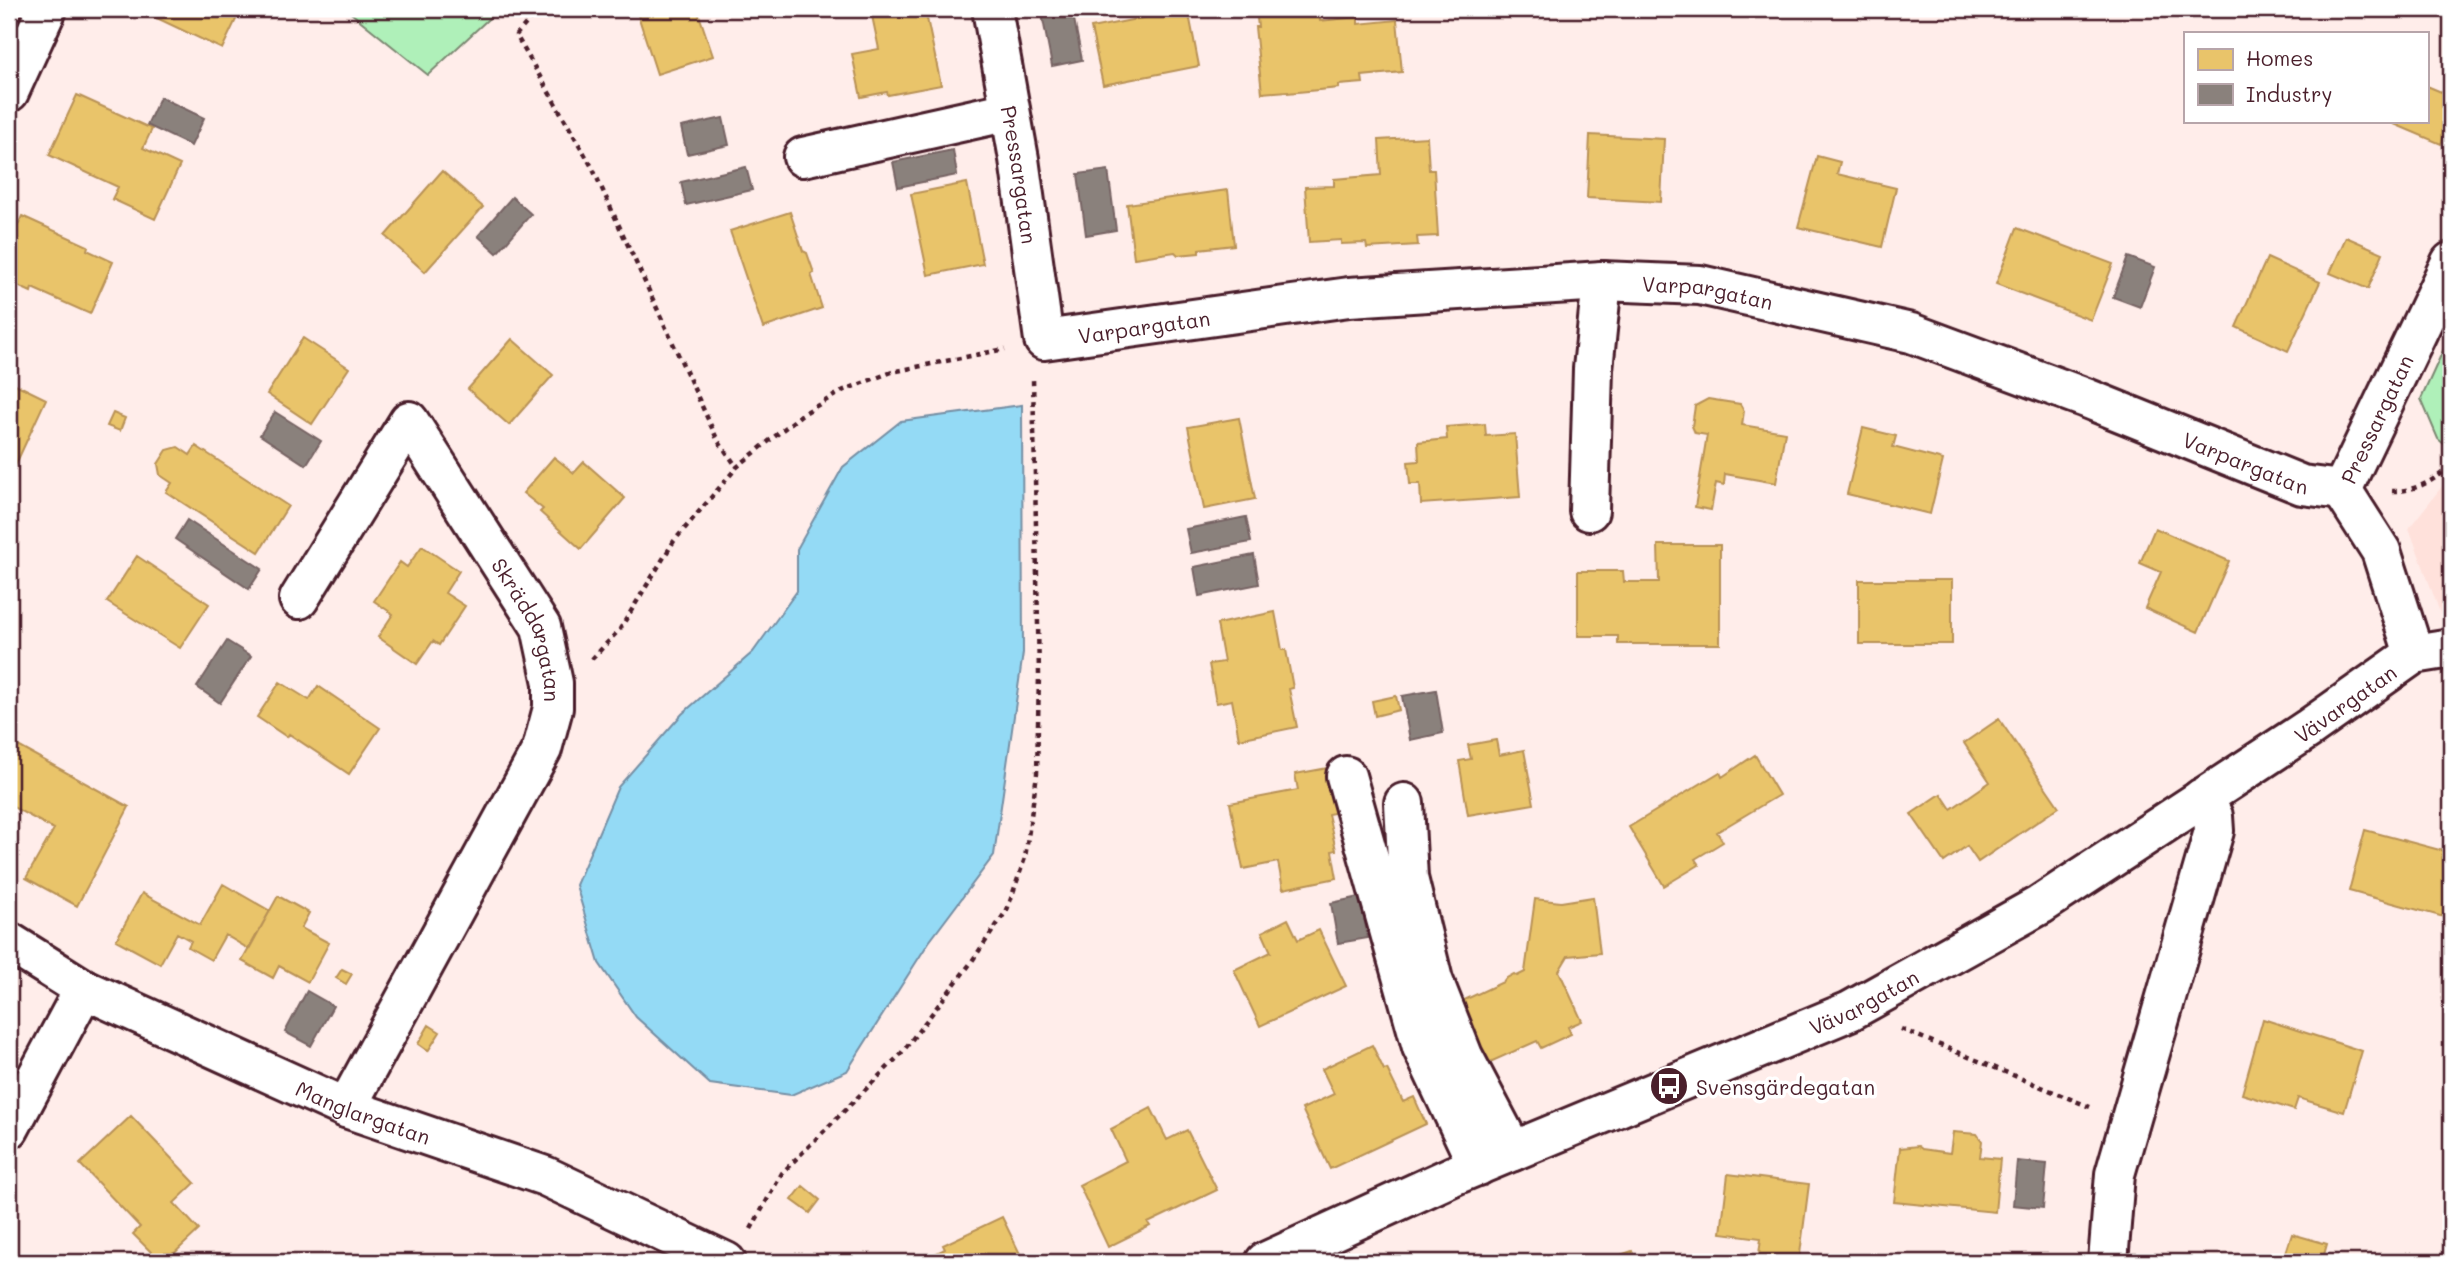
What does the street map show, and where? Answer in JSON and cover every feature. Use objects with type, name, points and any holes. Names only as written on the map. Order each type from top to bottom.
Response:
[{"type":"street","points":[[9,92],[47,9]]},
{"type":"street","name":"Pressargatan","points":[[992,9],[1044,340]]},
{"type":"street","points":[[803,157],[1010,111]]},
{"type":"street","name":"Pressargatan","points":[[2414,654],[2381,551],[2342,490],[2451,262]]},
{"type":"street","points":[[1589,511],[1593,369],[1602,281]]},
{"type":"street","name":"Varpargatan","points":[[1044,340],[1349,297],[1602,281],[1700,285],[1911,333],[2086,398],[2302,485],[2342,490]]},
{"type":"street","name":"Skräddargatan","points":[[299,599],[409,421],[541,627],[554,683],[552,708],[542,749],[346,1108]]},
{"type":"street","points":[[2414,654],[2451,648]]},
{"type":"street","name":"Vävargatan","points":[[1265,1262],[1478,1166],[1850,1011],[2039,905],[2308,729],[2414,654]]},
{"type":"street","points":[[1346,776],[1422,1047],[1478,1166]]},
{"type":"street","points":[[2108,1262],[2115,1174],[2214,831],[2213,816],[2202,798]]},
{"type":"street","points":[[1404,803],[1408,878],[1433,980],[1463,1056],[1513,1151]]},
{"type":"street","name":"Manglargatan","points":[[9,942],[84,989],[346,1108],[545,1176],[737,1248]]},
{"type":"street","points":[[9,1129],[84,989]]},
{"type":"path","points":[[539,9],[516,35],[592,167],[718,441],[737,467]]},
{"type":"path","points":[[554,683],[579,674],[620,629],[674,541],[737,467],[801,415],[844,390],[892,372],[1044,340]]},
{"type":"path","points":[[737,1248],[782,1173],[900,1055],[970,964],[1007,910],[1025,858],[1037,774],[1039,674],[1033,372],[1044,340]]},
{"type":"path","points":[[2342,490],[2405,492],[2444,473],[2451,463]]},
{"type":"path","points":[[1869,1000],[1891,1025],[2130,1124]]},
{"type":"shaded area","points":[[2451,475],[2451,619],[2443,621],[2409,528]]},
{"type":"green space","points":[[346,9],[499,9],[428,75]]},
{"type":"green space","points":[[2451,333],[2451,450],[2438,439],[2421,399]]},
{"type":"water","points":[[1022,405],[1023,653],[994,855],[929,942],[847,1071],[791,1095],[710,1084],[636,1017],[599,963],[576,885],[618,787],[682,714],[753,652],[797,591],[797,549],[843,467],[901,421]]},
{"type":"building: Homes","points":[[241,9],[222,49],[142,11]]},
{"type":"building: Homes","points":[[636,9],[697,9],[713,56],[657,74]]},
{"type":"building: Homes","points":[[925,9],[941,85],[861,97],[852,54],[879,49],[871,11]]},
{"type":"building: Homes","points":[[1188,9],[1199,66],[1103,85],[1091,28]]},
{"type":"building: Homes","points":[[1256,9],[1319,9],[1320,21],[1358,17],[1358,24],[1397,20],[1402,72],[1362,76],[1363,83],[1339,85],[1339,88],[1262,93],[1255,27],[1258,27]]},
{"type":"building: Homes","points":[[2428,86],[2451,96],[2451,119],[2441,144],[2389,122],[2428,122]]},
{"type":"building: Homes","points":[[77,95],[152,129],[143,148],[180,165],[155,219],[112,199],[118,187],[49,155]]},
{"type":"building: Homes","points":[[1590,135],[1664,139],[1661,202],[1587,198]]},
{"type":"building: Homes","points":[[1427,137],[1429,170],[1434,170],[1438,236],[1417,237],[1418,245],[1367,248],[1366,243],[1341,244],[1341,240],[1309,242],[1305,187],[1334,186],[1334,179],[1381,175],[1379,140]]},
{"type":"building: Homes","points":[[1817,156],[1840,162],[1837,174],[1896,188],[1882,247],[1798,227]]},
{"type":"building: Homes","points":[[442,171],[483,207],[425,272],[385,236]]},
{"type":"building: Homes","points":[[967,183],[983,264],[928,275],[911,194]]},
{"type":"building: Homes","points":[[1228,190],[1234,245],[1199,249],[1199,253],[1178,255],[1175,252],[1134,258],[1127,204]]},
{"type":"building: Homes","points":[[790,212],[803,251],[807,253],[814,273],[811,274],[822,308],[763,328],[730,231]]},
{"type":"building: Homes","points":[[22,216],[88,246],[87,250],[113,262],[90,314],[32,288],[31,292],[9,282],[9,245]]},
{"type":"building: Homes","points":[[2017,228],[2113,264],[2091,320],[1996,284]]},
{"type":"building: Homes","points":[[2346,237],[2383,253],[2368,289],[2330,273]]},
{"type":"building: Homes","points":[[2267,258],[2320,282],[2288,351],[2236,327]]},
{"type":"building: Homes","points":[[303,338],[349,368],[312,424],[267,394]]},
{"type":"building: Homes","points":[[512,339],[553,375],[509,425],[468,389]]},
{"type":"building: Homes","points":[[9,381],[46,399],[9,479]]},
{"type":"building: Homes","points":[[1708,399],[1740,404],[1744,411],[1742,425],[1785,432],[1776,483],[1725,474],[1724,485],[1716,483],[1711,510],[1695,507],[1707,435],[1695,433],[1692,426],[1695,406]]},
{"type":"building: Homes","points":[[113,413],[125,418],[120,431],[107,426]]},
{"type":"building: Homes","points":[[1239,418],[1255,499],[1204,509],[1188,427]]},
{"type":"building: Homes","points":[[1485,424],[1486,436],[1515,434],[1520,497],[1421,504],[1420,484],[1410,484],[1408,462],[1419,461],[1418,442],[1447,439],[1446,427]]},
{"type":"building: Homes","points":[[1863,428],[1896,436],[1893,447],[1943,460],[1930,514],[1847,494]]},
{"type":"building: Homes","points":[[196,446],[288,506],[259,552],[166,492],[172,483],[160,475],[158,464],[167,450],[178,447],[190,455]]},
{"type":"building: Homes","points":[[554,457],[574,473],[584,462],[625,498],[581,549],[540,512],[543,509],[523,493]]},
{"type":"building: Homes","points":[[2155,528],[2229,561],[2198,632],[2145,608],[2161,572],[2140,563]]},
{"type":"building: Homes","points":[[1658,545],[1720,545],[1720,644],[1618,644],[1618,636],[1578,636],[1578,571],[1623,571],[1624,582],[1659,582]]},
{"type":"building: Homes","points":[[422,546],[459,571],[445,593],[465,606],[439,645],[433,641],[417,664],[378,637],[393,614],[374,601],[400,562],[407,567]]},
{"type":"building: Homes","points":[[137,556],[209,604],[180,648],[107,602]]},
{"type":"building: Homes","points":[[1859,580],[1952,580],[1952,644],[1859,644]]},
{"type":"building: Homes","points":[[1275,612],[1282,650],[1286,650],[1293,688],[1289,689],[1297,727],[1239,739],[1232,700],[1216,703],[1209,664],[1224,662],[1217,624]]},
{"type":"building: Homes","points":[[280,682],[309,700],[318,686],[380,728],[349,774],[289,734],[287,737],[257,717]]},
{"type":"building: Homes","points":[[1396,696],[1399,710],[1375,716],[1372,701]]},
{"type":"building: Homes","points":[[1999,719],[2059,807],[1978,862],[1967,846],[1944,862],[1911,814],[1941,794],[1951,809],[1990,782],[1964,743]]},
{"type":"building: Homes","points":[[1496,740],[1499,755],[1524,750],[1534,804],[1468,815],[1459,761],[1471,759],[1468,745]]},
{"type":"building: Homes","points":[[9,741],[129,807],[77,906],[26,878],[54,829],[9,805]]},
{"type":"building: Homes","points":[[1755,755],[1779,795],[1717,832],[1723,842],[1695,859],[1699,865],[1664,886],[1629,827],[1720,772],[1722,777]]},
{"type":"building: Homes","points":[[1328,768],[1340,812],[1328,814],[1336,850],[1332,851],[1337,878],[1283,889],[1278,862],[1243,869],[1230,803],[1298,790],[1295,774]]},
{"type":"building: Homes","points":[[2365,830],[2451,853],[2451,919],[2349,891]]},
{"type":"building: Homes","points":[[223,884],[270,911],[249,949],[225,935],[211,960],[188,947],[191,941],[177,933],[160,964],[116,940],[142,893],[200,925]]},
{"type":"building: Homes","points":[[278,896],[309,913],[301,928],[329,943],[308,982],[279,966],[273,978],[242,961]]},
{"type":"building: Homes","points":[[1593,897],[1600,953],[1568,956],[1559,971],[1582,1021],[1568,1027],[1571,1034],[1541,1048],[1537,1041],[1488,1063],[1460,1002],[1514,974],[1517,976],[1525,972],[1535,899],[1561,902]]},
{"type":"building: Homes","points":[[1288,919],[1298,940],[1319,930],[1346,986],[1260,1026],[1234,970],[1271,952],[1262,932]]},
{"type":"building: Homes","points":[[342,969],[352,974],[346,984],[336,978]]},
{"type":"building: Homes","points":[[2263,1019],[2362,1051],[2344,1112],[2298,1098],[2294,1110],[2242,1094]]},
{"type":"building: Homes","points":[[429,1025],[440,1032],[428,1051],[418,1044]]},
{"type":"building: Homes","points":[[1372,1045],[1403,1102],[1414,1097],[1426,1124],[1330,1169],[1302,1109],[1334,1094],[1322,1069]]},
{"type":"building: Homes","points":[[1151,1108],[1167,1140],[1187,1130],[1217,1190],[1148,1223],[1150,1226],[1108,1247],[1079,1185],[1126,1161],[1111,1129]]},
{"type":"building: Homes","points":[[131,1116],[195,1183],[174,1203],[199,1230],[165,1262],[161,1262],[133,1234],[140,1227],[80,1164]]},
{"type":"building: Homes","points":[[1953,1132],[1977,1134],[1982,1141],[1980,1157],[2000,1159],[1995,1212],[1894,1202],[1900,1148],[1918,1146],[1950,1153]]},
{"type":"building: Homes","points":[[1728,1174],[1809,1184],[1799,1262],[1758,1262],[1761,1238],[1721,1233]]},
{"type":"building: Homes","points":[[803,1186],[820,1200],[810,1213],[792,1200]]},
{"type":"building: Homes","points":[[1002,1217],[1024,1262],[918,1262],[945,1249],[943,1245]]},
{"type":"building: Homes","points":[[2292,1234],[2327,1244],[2322,1262],[2283,1262]]},
{"type":"building: Homes","points":[[1632,1251],[1636,1262],[1600,1262]]},
{"type":"building: Industry","points":[[1041,9],[1072,9],[1082,60],[1052,66]]},
{"type":"building: Industry","points":[[160,97],[204,118],[191,146],[147,125]]},
{"type":"building: Industry","points":[[723,118],[729,145],[687,154],[681,127]]},
{"type":"building: Industry","points":[[953,150],[957,175],[898,187],[893,162]]},
{"type":"building: Industry","points":[[746,167],[752,190],[686,205],[681,182]]},
{"type":"building: Industry","points":[[1108,170],[1116,230],[1086,235],[1078,174]]},
{"type":"building: Industry","points":[[512,197],[531,214],[497,253],[478,236]]},
{"type":"building: Industry","points":[[2128,257],[2155,267],[2140,307],[2113,297]]},
{"type":"building: Industry","points":[[275,412],[321,441],[306,465],[260,435]]},
{"type":"building: Industry","points":[[1246,517],[1251,542],[1191,553],[1186,529]]},
{"type":"building: Industry","points":[[187,520],[262,569],[249,589],[175,539]]},
{"type":"building: Industry","points":[[1254,555],[1259,584],[1199,596],[1194,567]]},
{"type":"building: Industry","points":[[227,641],[251,656],[220,703],[197,687]]},
{"type":"building: Industry","points":[[1436,690],[1443,733],[1410,740],[1402,696]]},
{"type":"building: Industry","points":[[1360,897],[1368,938],[1338,943],[1331,903]]},
{"type":"building: Industry","points":[[307,991],[333,1006],[311,1046],[285,1032]]},
{"type":"building: Industry","points":[[2017,1161],[2047,1164],[2043,1208],[2013,1205]]},
{"type":"place","name":"Svensgärdegatan","points":[[1669,1086]]}]
